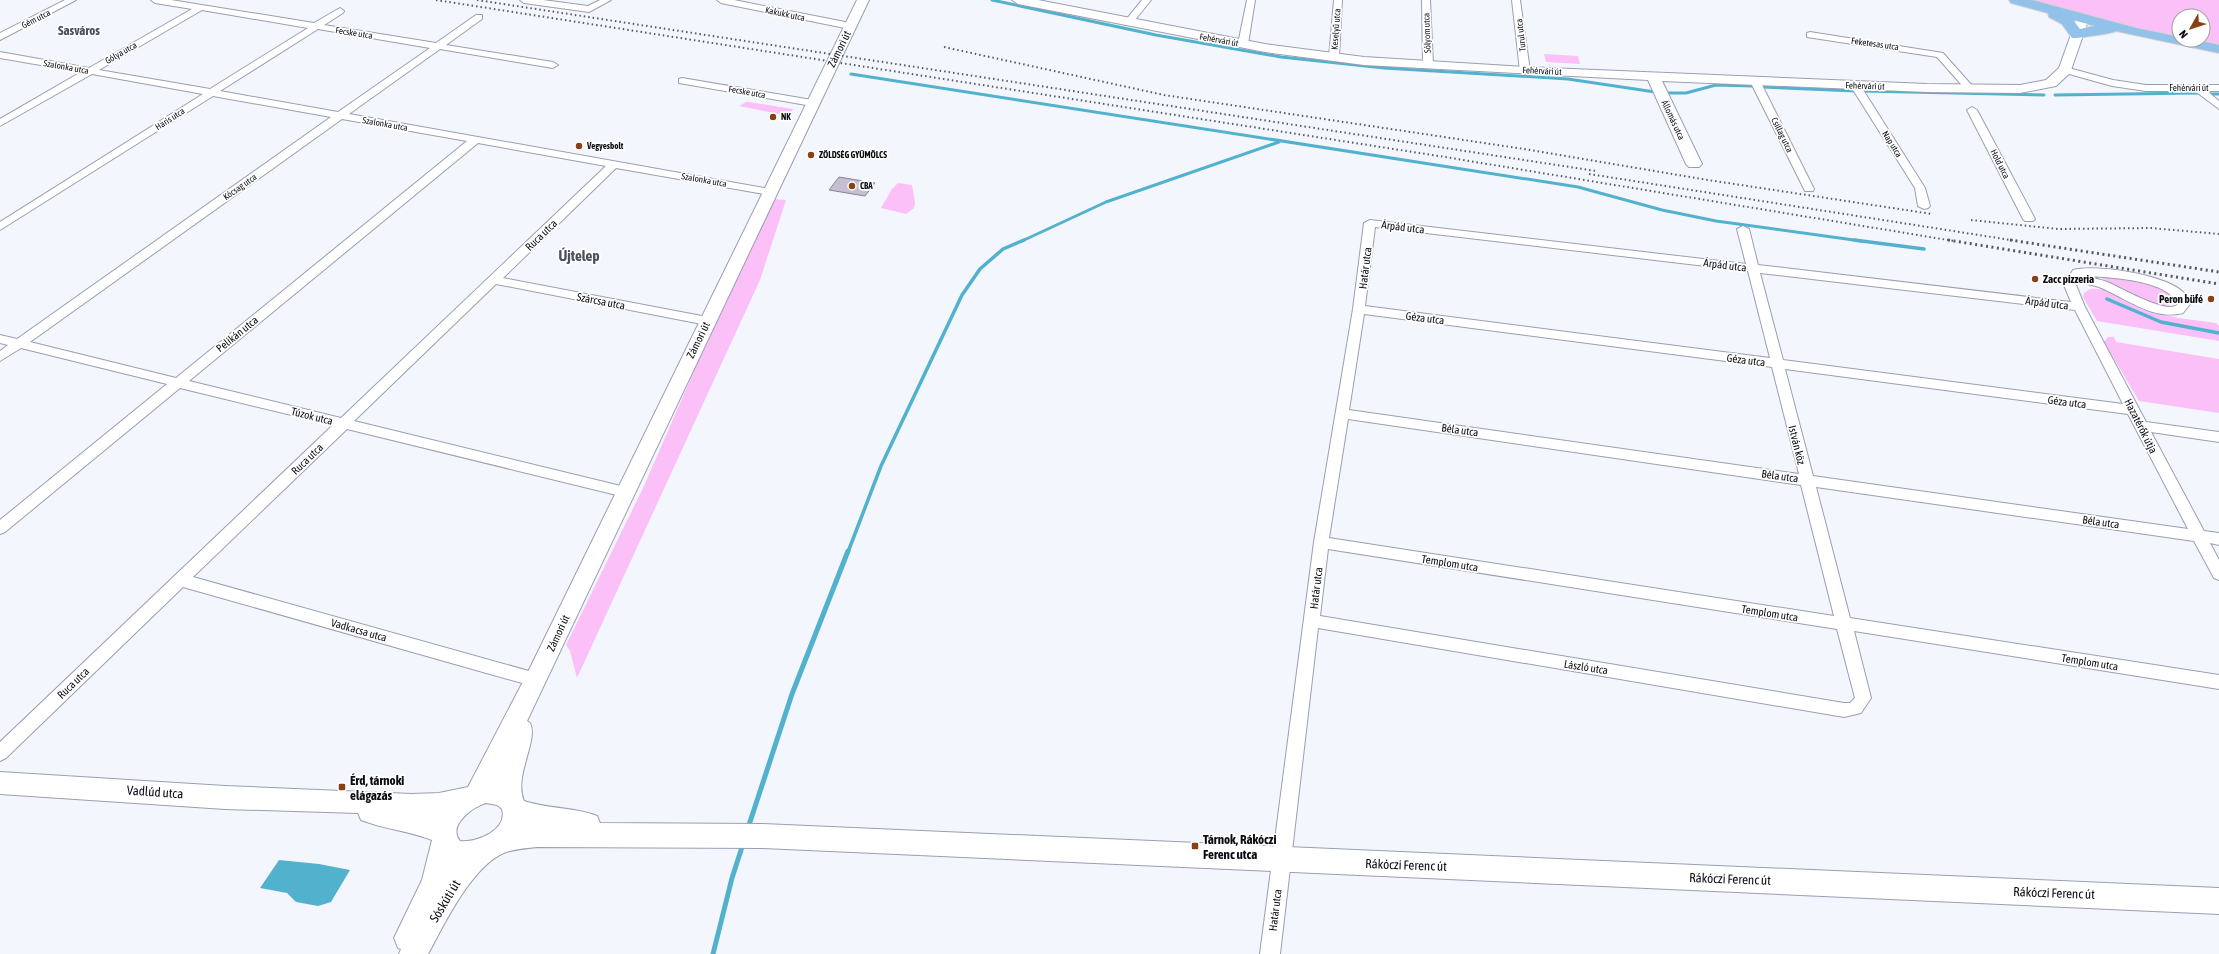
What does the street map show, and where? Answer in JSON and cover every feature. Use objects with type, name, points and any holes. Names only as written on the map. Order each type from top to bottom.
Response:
[{"type":"main road","name":"Fehérvári út","points":[[1018,0],[1128,23],[1243,44],[1334,58],[1525,70],[1970,89],[2031,88],[2051,83],[2065,70],[2083,18]]},
{"type":"main road","points":[[2016,0],[2135,32],[2219,49]]},
{"type":"main road","name":"Zámori út","points":[[471,798],[536,680],[812,104],[850,26],[864,1]]},
{"type":"main road","points":[[2038,6],[2067,21],[2077,35],[2101,30],[2135,32]]},
{"type":"main road","name":"Állomás utca","points":[[1653,76],[1694,164]]},
{"type":"main road","name":"Zámori út","points":[[512,804],[509,785],[511,765],[530,709],[536,680]]},
{"type":"main road","name":"Vadlúd utca","points":[[0,783],[309,802],[438,806],[471,798]]},
{"type":"main road","points":[[496,792],[512,804],[544,819],[662,834],[520,836],[491,847],[463,854],[449,848],[444,837],[452,812],[471,798],[496,792]]},
{"type":"main road","name":"Vadlúd utca","points":[[309,802],[417,822],[444,837]]},
{"type":"main road","points":[[491,847],[512,826],[512,804]]},
{"type":"main road","name":"Rákóczi Ferenc út","points":[[662,834],[763,836],[2219,901]]},
{"type":"main road","name":"Sóskúti út","points":[[400,954],[442,866],[444,837]]},
{"type":"main road","name":"Sóskúti út","points":[[413,954],[453,884],[491,847]]},
{"type":"street","name":"Gém utca","points":[[0,37],[72,0]]},
{"type":"street","name":"Fecske utca","points":[[155,0],[553,66]]},
{"type":"street","points":[[524,0],[584,9],[595,8],[607,0]]},
{"type":"street","name":"Kakukk utca","points":[[721,0],[850,26]]},
{"type":"street","points":[[1128,23],[1147,0]]},
{"type":"street","points":[[1243,44],[1251,0]]},
{"type":"street","name":"Keselyű utca","points":[[1334,58],[1338,0]]},
{"type":"street","name":"Sólyom utca","points":[[1426,0],[1428,65]]},
{"type":"street","name":"Turul utca","points":[[1516,0],[1525,70]]},
{"type":"street","name":"Gólya utca","points":[[0,123],[200,8]]},
{"type":"street","name":"Haris utca","points":[[0,227],[340,11]]},
{"type":"street","name":"Kócsag utca","points":[[0,357],[341,116],[436,46],[479,17]]},
{"type":"street","name":"Feketesas utca","points":[[1810,35],[1940,55],[1970,89]]},
{"type":"street","name":"Szalonka utca","points":[[0,55],[770,192]]},
{"type":"street","name":"Fehérvári út","points":[[2065,70],[2127,86],[2146,88],[2219,88]]},
{"type":"street","name":"Fecske utca","points":[[682,81],[812,104]]},
{"type":"street","name":"Csillag utca","points":[[1756,81],[1809,189]]},
{"type":"street","name":"Nap utca","points":[[1855,85],[1920,188],[1924,206]]},
{"type":"street","points":[[2197,88],[2219,106]]},
{"type":"street","name":"Hold utca","points":[[1972,110],[2029,219]]},
{"type":"street","name":"Pelikán utca","points":[[0,528],[475,140]]},
{"type":"street","name":"Ruca utca","points":[[0,754],[614,164]]},
{"type":"street","name":"Árpád utca","points":[[1370,224],[2079,307]]},
{"type":"street","name":"Határ utca","points":[[1270,954],[1321,542],[1359,309],[1370,224]]},
{"type":"street","name":"István köz","points":[[1743,229],[1776,364],[1862,698],[1859,706]]},
{"type":"street","points":[[2083,272],[2158,283],[2178,292],[2184,300],[2184,304],[2176,311],[2156,308],[2102,284],[2074,277],[2077,273],[2083,272]]},
{"type":"street","name":"Hazatérők útja","points":[[2074,277],[2070,284],[2079,307],[2219,574]]},
{"type":"street","name":"Szárcsa utca","points":[[495,280],[707,322]]},
{"type":"street","name":"Géza utca","points":[[1359,309],[2133,410]]},
{"type":"street","name":"Túzok utca","points":[[0,339],[625,492]]},
{"type":"street","name":"Béla utca","points":[[1342,414],[2219,539]]},
{"type":"street","points":[[2141,426],[2219,437]]},
{"type":"street","name":"Templom utca","points":[[1321,542],[2219,682]]},
{"type":"street","name":"Vadkacsa utca","points":[[181,580],[536,680]]},
{"type":"street","name":"László utca","points":[[1312,621],[1844,710],[1854,710],[1859,706]]},
{"type":"shaded area","points":[[2027,0],[2219,0],[2219,46],[2211,44],[2211,8],[2171,8],[2171,36],[2124,26]]},
{"type":"shaded area","points":[[1544,54],[1578,56],[1580,64],[1546,62]]},
{"type":"shaded area","points":[[746,102],[793,109],[789,116],[739,106]]},
{"type":"shaded area","points":[[898,183],[912,185],[915,203],[914,208],[906,214],[881,208],[892,189]]},
{"type":"shaded area","points":[[774,199],[786,200],[760,280],[577,678],[570,651],[566,645],[644,486],[700,357]]},
{"type":"shaded area","points":[[2098,276],[2160,286],[2177,300],[2170,305],[2160,305],[2150,302]]},
{"type":"shaded area","points":[[2090,289],[2099,289],[2116,293],[2148,309],[2163,314],[2178,318],[2216,323],[2219,326],[2219,341],[2097,321],[2083,297],[2084,293]]},
{"type":"shaded area","points":[[2108,337],[2114,337],[2116,342],[2219,359],[2219,413],[2139,401],[2104,342]]},
{"type":"water","points":[[279,860],[319,864],[350,870],[331,902],[318,906],[296,902],[287,893],[260,888]]},
{"type":"building","name":"CBA","points":[[839,177],[875,183],[865,196],[829,190]]},
{"type":"waterway","points":[[992,0],[1156,35],[1281,57],[1384,68],[1568,79],[1655,92]]},
{"type":"waterway","points":[[851,74],[1578,187],[1662,210],[1716,221],[1861,241]]},
{"type":"waterway","points":[[1666,93],[1686,93],[1716,85],[1753,86]]},
{"type":"waterway","points":[[1762,87],[1855,91]]},
{"type":"waterway","points":[[1862,91],[2044,95]]},
{"type":"waterway","points":[[2055,95],[2198,93]]},
{"type":"waterway","points":[[2210,94],[2219,94]]},
{"type":"waterway","points":[[1022,241],[1106,202],[1279,142]]},
{"type":"waterway","points":[[848,552],[881,466],[962,295],[980,269],[1003,249],[1024,240]]},
{"type":"waterway","points":[[1854,240],[1924,249]]},
{"type":"waterway","points":[[2107,299],[2161,322],[2219,333]]},
{"type":"waterway","points":[[748,828],[792,694],[848,551]]},
{"type":"waterway","points":[[713,954],[732,878],[743,844]]},
{"type":"railway","points":[[436,0],[1445,157],[1954,241]]},
{"type":"railway","points":[[477,0],[1596,171]]},
{"type":"railway","points":[[944,47],[1164,95],[1524,149],[1708,180],[1932,214]]},
{"type":"railway","points":[[1589,174],[2017,241]]},
{"type":"railway","points":[[1971,220],[2058,229],[2151,228],[2219,234]]},
{"type":"railway","points":[[1948,240],[2219,284]]},
{"type":"railway","points":[[2010,240],[2219,272]]},
{"type":"place","name":"NK","points":[[773,117]]},
{"type":"place","name":"Vegyesbolt","points":[[579,146]]},
{"type":"place","name":"ZÖLDSÉG GYÜMÖLCS","points":[[811,155]]},
{"type":"place","name":"CBA","points":[[852,186]]},
{"type":"place","name":"Zacc pizzeria","points":[[2035,279]]},
{"type":"place","name":"Peron büfé","points":[[2211,299]]},
{"type":"place","name":"Érd, tárnoki elágazás","points":[[342,787]]},
{"type":"place","name":"Tárnok, Rákóczi Ferenc utca","points":[[1195,846]]},
{"type":"district","name":"Sasváros","points":[[79,30]]},
{"type":"district","name":"Újtelep","points":[[579,255]]}]
